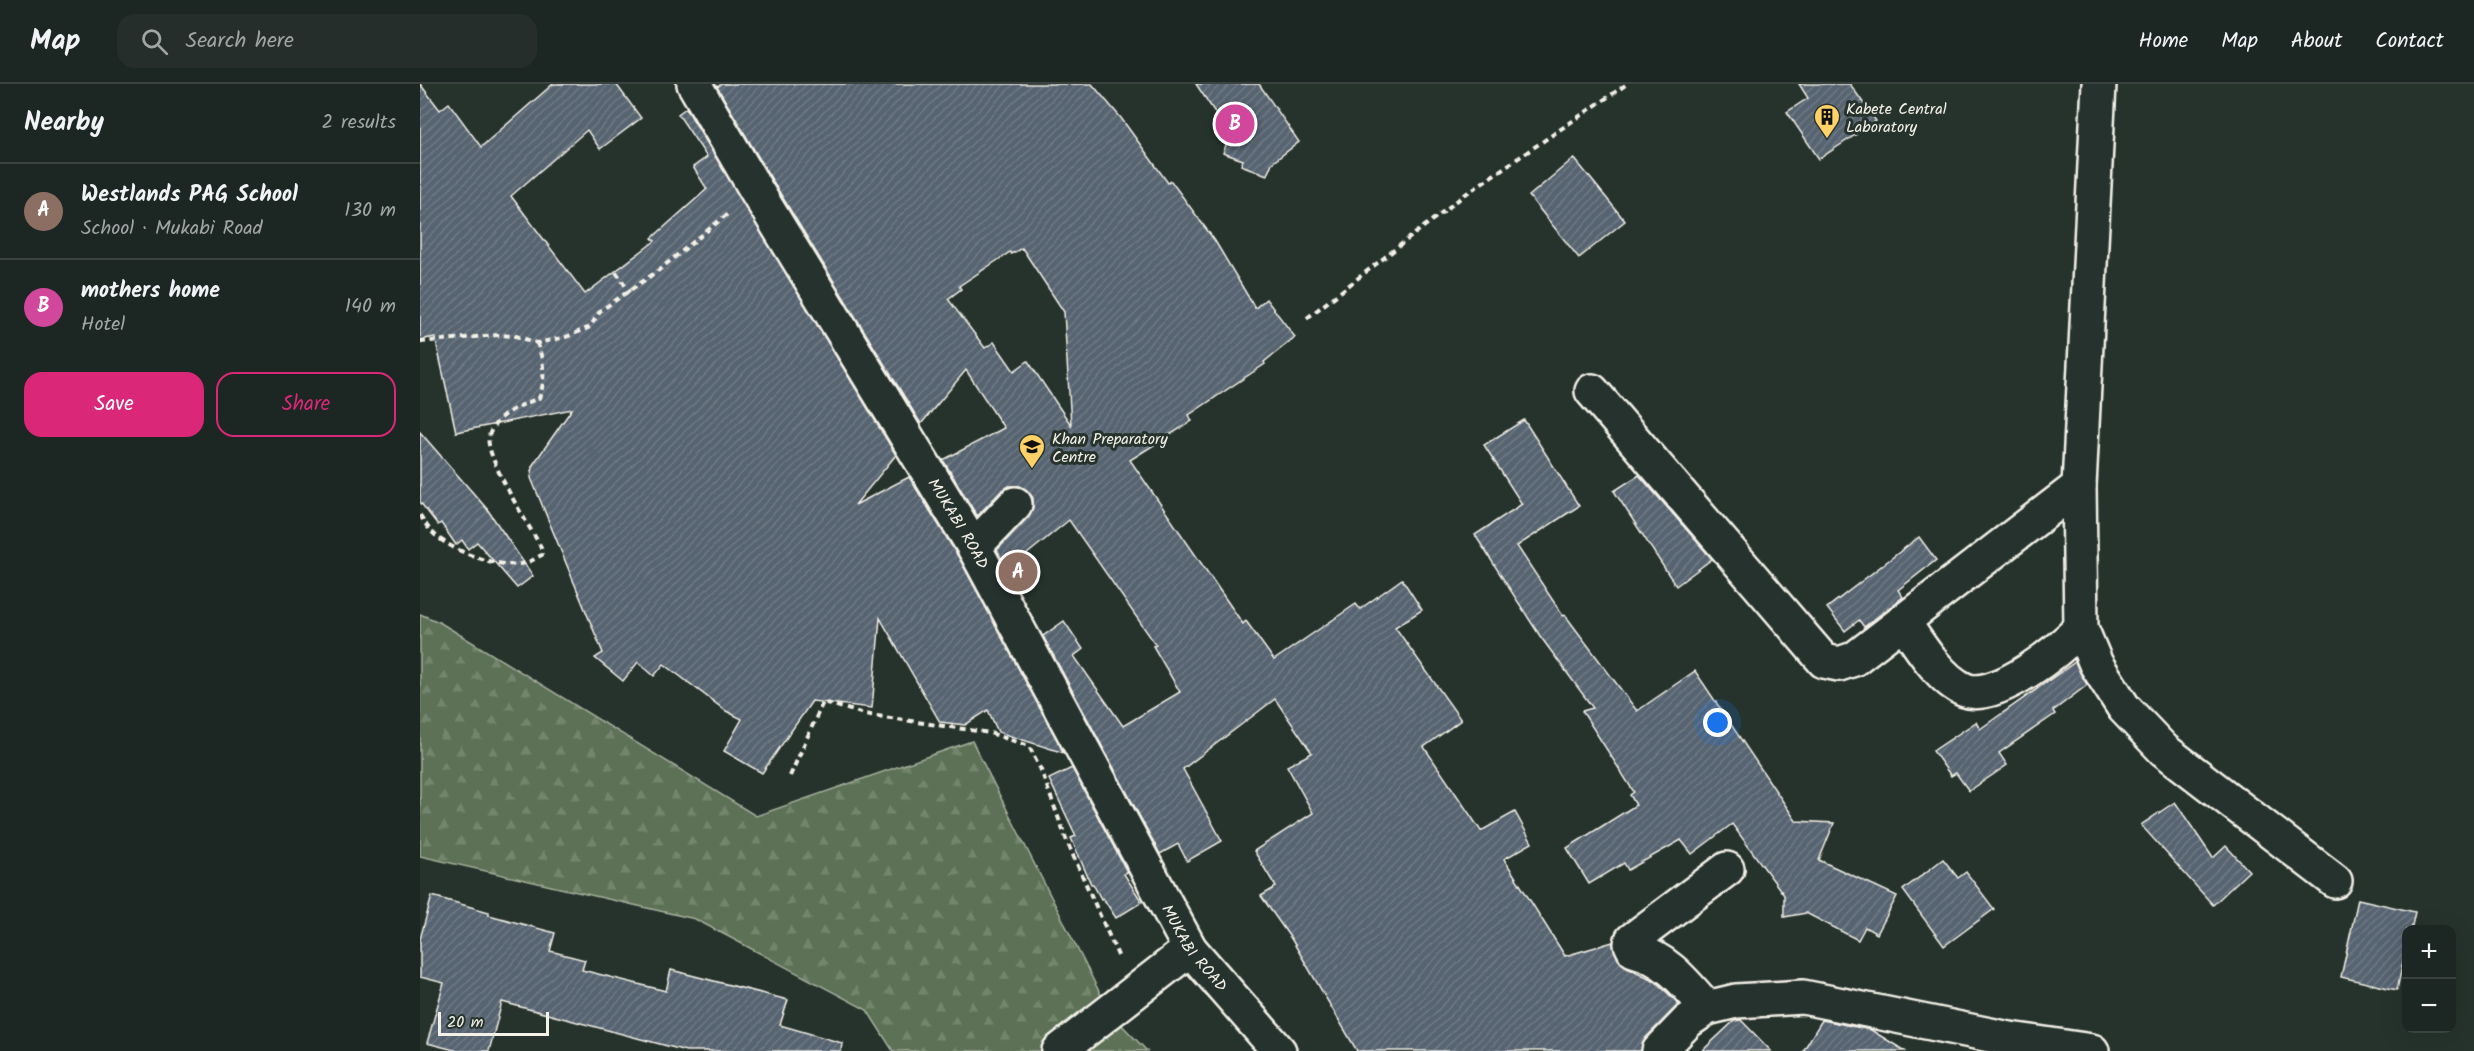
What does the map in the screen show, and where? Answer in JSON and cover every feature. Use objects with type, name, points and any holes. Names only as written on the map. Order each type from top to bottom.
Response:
[{"type":"street","name":"MUKABI ROAD","points":[[694,84],[759,195],[974,547],[1128,829],[1190,949],[1279,1051]]},
{"type":"street","points":[[2100,84],[2079,486],[2081,628],[2096,664],[2124,708],[2164,750],[2335,881]]},
{"type":"street","points":[[1592,391],[1824,661],[1839,664],[1854,659],[2079,486]]},
{"type":"street","points":[[974,547],[1015,504]]},
{"type":"street","points":[[1903,621],[1922,650],[1949,679],[1966,691],[1982,690],[2002,684],[2031,670],[2056,652],[2081,628]]},
{"type":"street","points":[[1707,1008],[1678,974],[1649,954],[1634,950],[1631,944],[1632,940],[1727,869]]},
{"type":"street","points":[[1059,1051],[1190,949]]},
{"type":"street","points":[[1659,1051],[1688,1021],[1707,1008],[1737,1001],[1803,997],[2010,1039],[2092,1051]]},
{"type":"path","points":[[1307,318],[1467,193],[1627,84]]},
{"type":"path","points":[[420,342],[498,335],[516,336],[537,343],[566,337],[590,327],[600,310],[630,292],[725,215],[759,195]]},
{"type":"path","points":[[616,272],[630,292]]},
{"type":"path","points":[[420,515],[432,533],[443,542],[473,556],[501,564],[525,563],[542,555],[541,547],[491,458],[488,437],[493,426],[509,412],[539,398],[543,390],[543,376],[541,353],[537,343]]},
{"type":"path","points":[[790,776],[823,702],[864,714],[990,733],[1029,746],[1041,770],[1068,844],[1119,958],[1144,985]]},
{"type":"green space","points":[[420,614],[439,622],[756,816],[972,741],[1110,1013],[1147,1051],[893,1051],[867,1010],[695,919],[420,856]]},
{"type":"building","points":[[420,84],[440,110],[449,103],[481,147],[553,84],[616,84],[641,118],[600,149],[587,130],[511,196],[585,294],[655,241],[652,238],[707,189],[693,167],[707,157],[678,114],[686,108],[896,455],[855,505],[909,477],[958,556],[1064,753],[998,732],[988,710],[965,725],[940,722],[880,618],[872,708],[812,701],[762,773],[724,751],[742,719],[726,711],[664,664],[654,676],[638,662],[623,681],[595,658],[603,653],[531,478],[532,466],[572,409],[456,432],[435,337],[420,340]]},
{"type":"building","points":[[722,84],[1092,84],[1121,118],[1168,183],[1171,181],[1215,241],[1255,308],[1266,299],[1295,337],[1264,362],[1265,364],[1189,415],[1192,421],[1130,460],[1243,624],[1246,621],[1274,660],[1356,604],[1360,609],[1402,579],[1422,610],[1395,627],[1461,720],[1424,747],[1481,831],[1515,812],[1532,843],[1504,859],[1565,956],[1613,942],[1618,959],[1627,967],[1655,981],[1677,1002],[1678,1005],[1646,1038],[1641,1051],[1357,1051],[1292,940],[1261,896],[1276,887],[1254,851],[1313,813],[1287,766],[1312,753],[1275,699],[1183,769],[1222,841],[1187,861],[1178,844],[1160,854],[1043,636],[1064,621],[1083,649],[1074,656],[1123,726],[1180,692],[1153,646],[1156,645],[1069,520],[1016,563],[1026,575],[1015,584],[997,550],[1029,516],[1033,508],[1033,498],[1027,490],[1020,486],[1009,486],[1001,491],[977,516],[943,460],[1004,428],[966,370],[921,424],[717,87]],"holes":[[[1022,248],[1064,312],[1071,425],[1028,361],[1014,371],[994,342],[985,348],[948,299],[961,289],[959,286],[1010,252],[1011,254]]]},
{"type":"building","points":[[1196,84],[1259,84],[1299,142],[1272,163],[1267,175],[1241,165],[1243,160],[1223,153],[1230,135]]},
{"type":"building","name":"Kabete Central Laboratory","points":[[1799,84],[1850,84],[1876,121],[1819,159],[1787,112],[1808,98]]},
{"type":"building","points":[[1574,158],[1625,221],[1579,258],[1529,196]]},
{"type":"building","points":[[1524,420],[1579,506],[1517,546],[1563,616],[1565,615],[1637,711],[1695,671],[1796,821],[1834,823],[1819,860],[1897,896],[1877,934],[1865,927],[1858,940],[1806,913],[1784,917],[1784,895],[1732,824],[1692,854],[1681,840],[1628,870],[1624,863],[1589,884],[1567,848],[1636,805],[1630,795],[1634,792],[1582,711],[1593,708],[1540,636],[1475,535],[1522,504],[1484,445]]},
{"type":"building","points":[[420,432],[487,509],[533,576],[517,588],[477,542],[468,549],[462,540],[456,545],[441,523],[438,525],[420,502]]},
{"type":"building","points":[[1639,475],[1712,559],[1676,586],[1614,491]]},
{"type":"building","points":[[1919,537],[1936,560],[1898,590],[1903,597],[1864,627],[1859,620],[1845,631],[1827,608]]},
{"type":"building","points":[[2075,662],[2087,685],[2053,711],[2055,714],[1999,753],[2007,765],[1969,791],[1956,773],[1951,776],[1933,751],[1976,722],[1980,729]]},
{"type":"building","points":[[1072,768],[1127,872],[1124,874],[1142,902],[1116,918],[1091,884],[1071,838],[1076,836],[1049,779]]},
{"type":"building","points":[[2175,802],[2213,858],[2226,846],[2249,871],[2213,905],[2141,825]]},
{"type":"building","points":[[1943,859],[1958,878],[1966,872],[1994,909],[1944,946],[1903,890]]},
{"type":"building","points":[[432,896],[555,933],[550,951],[585,960],[582,970],[666,991],[671,970],[788,1000],[780,1025],[842,1043],[841,1051],[686,1051],[502,1002],[489,1051],[458,1051],[427,1043],[444,983],[420,977],[420,939]]},
{"type":"building","points":[[2358,899],[2415,912],[2412,925],[2402,925],[2402,967],[2397,990],[2341,977]]},
{"type":"building","points":[[1741,1020],[1771,1051],[1702,1051],[1734,1021]]},
{"type":"building","points":[[1822,1020],[1871,1030],[1905,1051],[1803,1051]]},
{"type":"place","name":"mothers home","points":[[1235,124]]},
{"type":"place","name":"Kabete Central Laboratory","points":[[1827,140]]},
{"type":"place","name":"Khan Preparatory Centre","points":[[1032,470]]},
{"type":"place","name":"Westlands PAG School","points":[[1018,572]]}]
